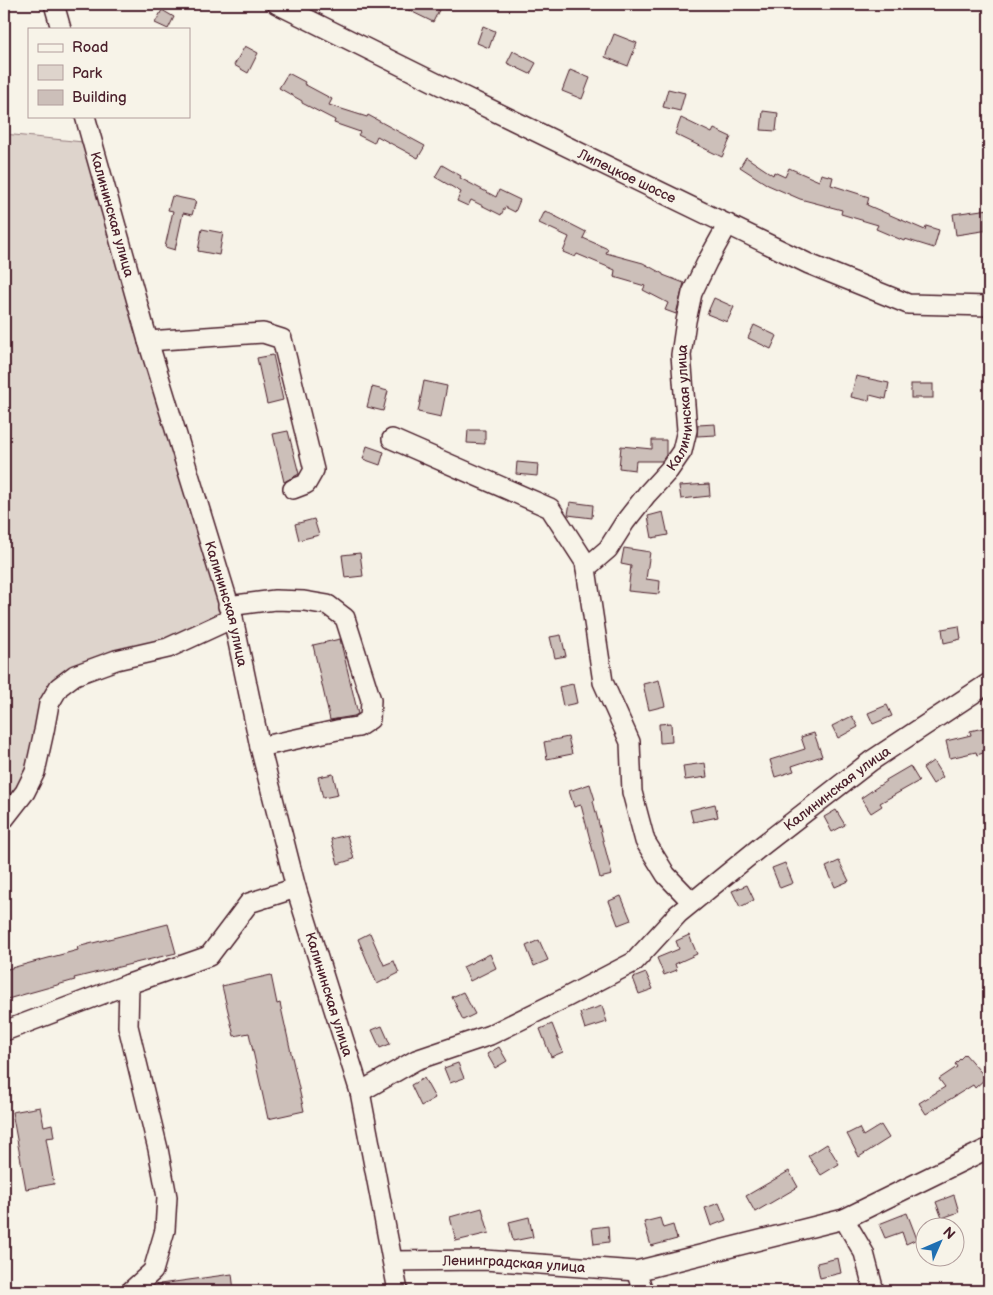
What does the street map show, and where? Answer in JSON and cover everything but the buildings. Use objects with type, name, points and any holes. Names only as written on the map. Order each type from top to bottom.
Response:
[{"type":"street","points":[[54,4],[61,28]]},
{"type":"street","name":"Липецкое шоссе","points":[[277,4],[810,264],[908,304],[989,306]]},
{"type":"street","name":"Калининская улица","points":[[86,118],[148,341],[230,612],[260,747],[296,888],[360,1092],[398,1291]]},
{"type":"street","name":"Калининская улица","points":[[586,568],[608,549],[625,522],[669,470],[682,451],[687,430],[681,355],[686,321],[692,293],[706,262],[728,224]]},
{"type":"street","points":[[148,341],[263,333],[282,339],[314,470],[306,484],[293,489]]},
{"type":"street","points":[[392,439],[550,508],[585,562],[603,682],[630,742],[632,792],[645,841],[666,875],[692,902]]},
{"type":"street","points":[[4,819],[25,792],[35,772],[48,704],[58,687],[75,675],[116,660],[168,648],[230,612],[275,600],[304,601],[328,605],[345,618],[371,700],[370,719],[358,727],[260,747]]},
{"type":"street","name":"Калининская улица","points":[[360,1092],[416,1060],[490,1035],[634,962],[678,914],[759,848],[871,761],[989,683]]},
{"type":"street","points":[[7,1030],[209,956],[249,903],[296,888]]},
{"type":"street","points":[[129,984],[128,1026],[158,1149],[167,1197],[165,1230],[154,1272],[132,1291]]},
{"type":"street","name":"Ленинградская улица","points":[[393,1261],[484,1260],[636,1271],[844,1218],[989,1148]]},
{"type":"street","points":[[844,1218],[864,1252],[874,1291]]},
{"type":"street","points":[[636,1271],[643,1291]]},
{"type":"green space","points":[[4,134],[93,143],[233,618],[75,675],[44,731],[4,819]]}]
